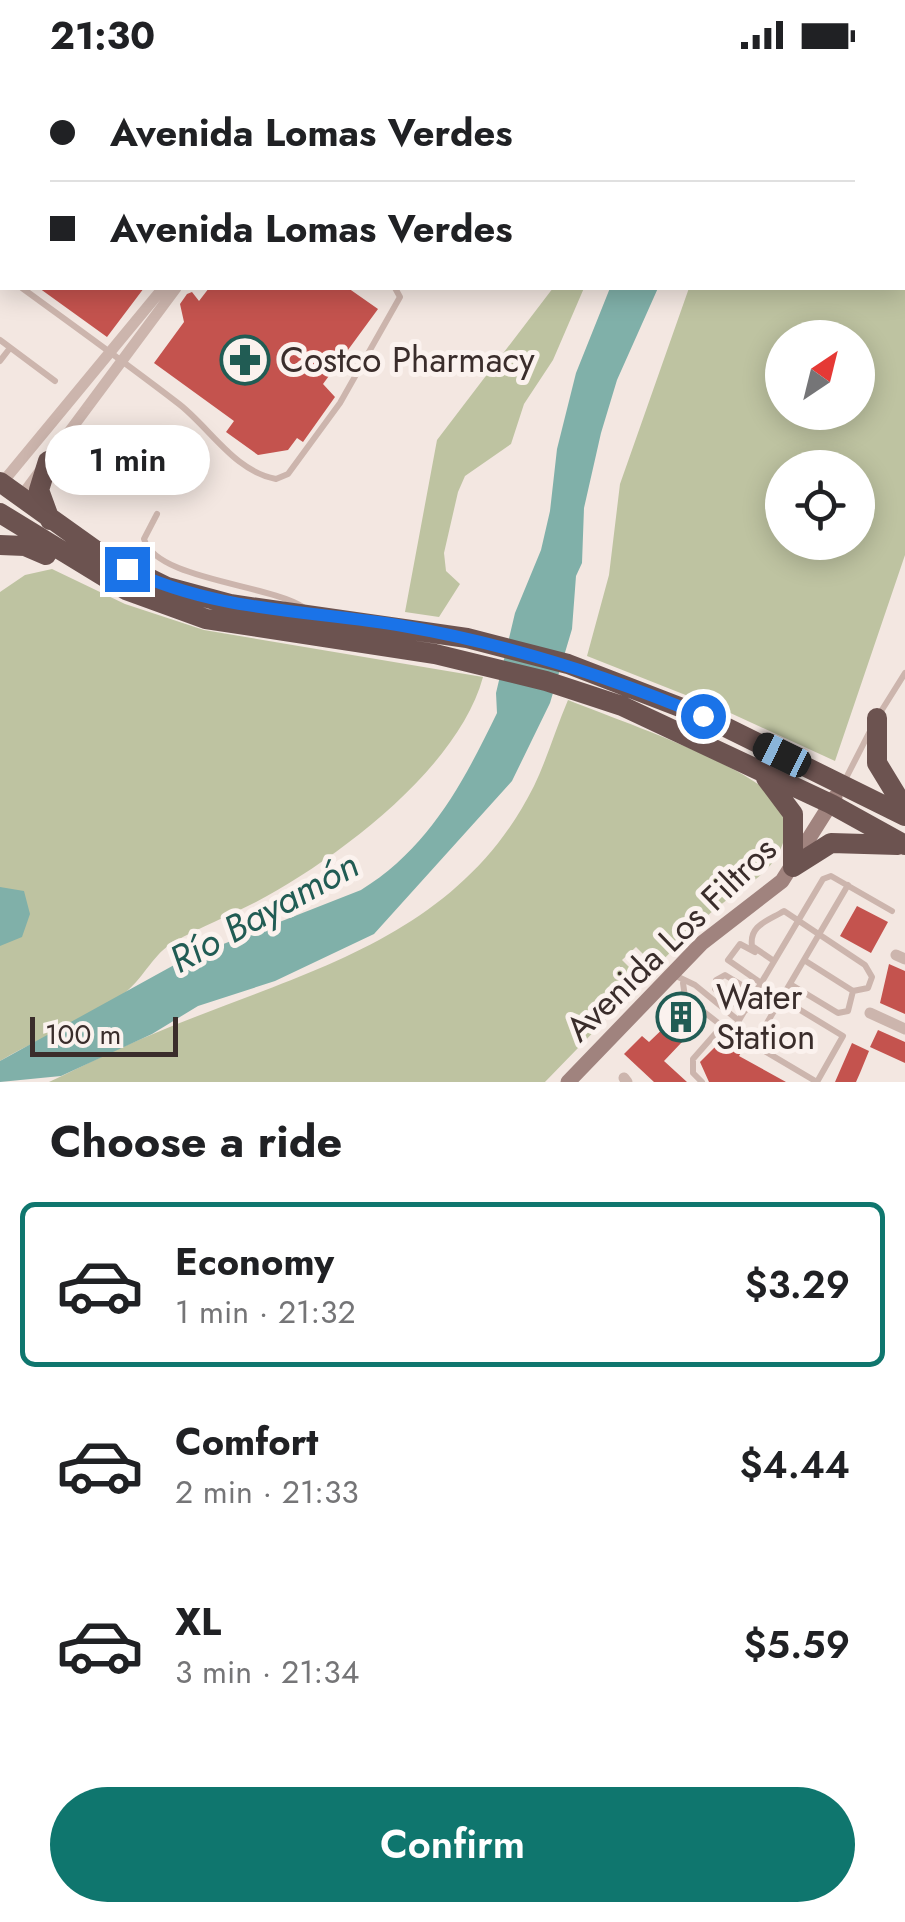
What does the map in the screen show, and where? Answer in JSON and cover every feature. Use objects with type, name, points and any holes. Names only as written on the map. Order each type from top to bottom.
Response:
[{"type":"highway","points":[[48,461],[39,490],[41,505],[52,521]]},
{"type":"highway","points":[[1,482],[102,556],[167,587],[230,604],[397,625],[466,638],[608,676],[703,716],[905,816]]},
{"type":"highway","points":[[0,513],[86,568],[152,602],[206,619],[392,646],[516,673],[602,698],[758,768],[905,845]]},
{"type":"highway","points":[[0,545],[25,546],[63,565],[86,568]]},
{"type":"highway","points":[[877,718],[877,763],[905,808]]},
{"type":"highway","points":[[758,768],[793,814],[793,867]]},
{"type":"highway","points":[[793,867],[831,842],[905,845]]},
{"type":"main road","name":"Avenida Los Filtros","points":[[568,1082],[793,867],[843,785]]},
{"type":"street","points":[[20,498],[161,290]]},
{"type":"street","points":[[1,482],[174,290]]},
{"type":"street","points":[[870,1014],[905,1030]]},
{"type":"lane","points":[[25,290],[183,406],[220,446],[259,474],[283,478],[371,354],[400,297],[396,290]]},
{"type":"lane","points":[[0,340],[55,380]]},
{"type":"lane","points":[[0,361],[10,348]]},
{"type":"lane","points":[[157,514],[144,539],[157,557],[216,580],[284,595],[317,616]]},
{"type":"lane","points":[[843,785],[905,673]]},
{"type":"lane","points":[[732,1032],[823,879],[832,876],[892,912]]},
{"type":"lane","points":[[754,1044],[848,885]]},
{"type":"lane","points":[[773,962],[752,946],[754,928],[784,910],[865,965],[872,977],[868,988],[852,991],[804,960]]},
{"type":"lane","points":[[761,983],[728,960],[728,955],[740,944],[773,962]]},
{"type":"lane","points":[[744,1011],[715,988],[716,980],[725,975],[755,993]]},
{"type":"lane","points":[[678,979],[695,986],[739,1021]]},
{"type":"lane","points":[[678,979],[685,997],[722,1026],[817,1082],[843,1036],[782,998]]},
{"type":"lane","points":[[790,984],[838,1013],[848,1011],[852,991]]},
{"type":"lane","points":[[702,1082],[692,1073],[693,1059],[722,1026]]},
{"type":"green space","points":[[551,290],[583,290],[553,360],[524,404],[511,444],[465,476],[444,553],[446,571],[460,584],[439,617],[405,612],[437,440]]},
{"type":"green space","points":[[688,290],[905,290],[905,555],[835,761],[726,711],[587,656],[609,575],[620,484]]},
{"type":"green space","points":[[52,569],[125,604],[204,630],[483,677],[469,711],[448,745],[391,808],[357,836],[288,884],[167,947],[113,1001],[0,1061],[0,592],[25,575]]},
{"type":"green space","points":[[568,700],[674,741],[753,780],[774,798],[786,829],[783,844],[769,867],[707,917],[656,967],[636,947],[622,960],[643,981],[545,1082],[49,1082],[140,1039],[317,969],[418,917],[462,882],[501,839],[534,786]]},
{"type":"water","points":[[609,290],[657,290],[617,380],[601,433],[584,508],[582,563],[576,576],[572,629],[550,703],[512,781],[374,934],[275,981],[198,1006],[152,1034],[61,1076],[0,1082],[0,1061],[185,959],[361,890],[385,873],[425,834],[457,789],[497,713],[496,693],[515,613],[541,550],[557,449],[576,373]]},
{"type":"water","points":[[0,887],[24,891],[30,914],[22,937],[0,946]]},
{"type":"building","points":[[42,290],[142,290],[107,337]]},
{"type":"building","points":[[207,290],[351,290],[378,309],[323,384],[335,397],[303,442],[297,438],[288,450],[258,455],[226,432],[234,421],[154,363],[184,322],[180,304],[187,294],[192,292],[199,301]]},
{"type":"building","points":[[857,906],[888,922],[871,953],[840,936]]},
{"type":"building","points":[[889,964],[905,971],[905,1014],[880,1003]]},
{"type":"building","points":[[670,998],[700,1023],[664,1061],[687,1082],[654,1082],[624,1054],[642,1036],[649,1042],[672,1020],[661,1012]]},
{"type":"building","points":[[878,1030],[905,1042],[905,1063],[870,1047]]},
{"type":"building","points":[[725,1037],[744,1048],[739,1056],[786,1082],[709,1082],[700,1062]]},
{"type":"building","points":[[852,1043],[869,1051],[860,1073],[856,1082],[835,1082]]},
{"type":"place","name":"Costco Pharmacy","points":[[245,360]]},
{"type":"place","name":"Water Station","points":[[681,1017]]},
{"type":"route","points":[[127,569],[167,587],[230,604],[397,625],[542,656],[608,676],[703,716]]},
{"type":"water label","name":"Río Bayamón","points":[[264,912]]}]
